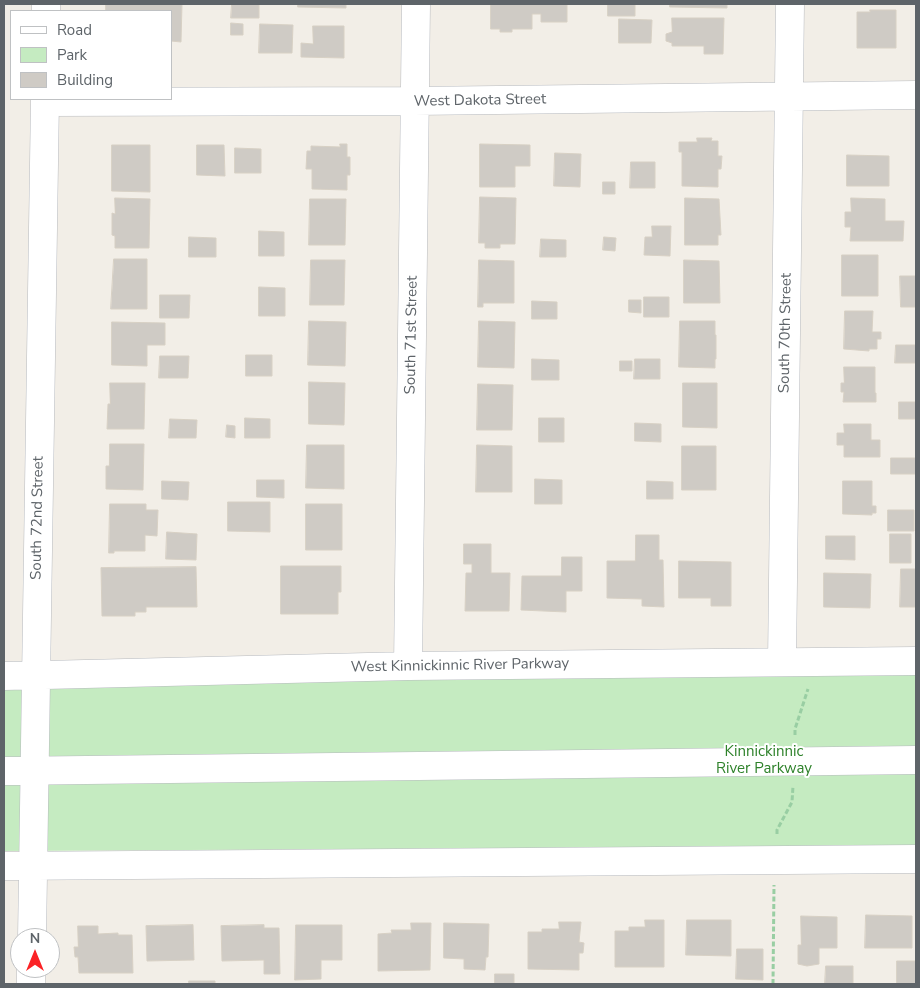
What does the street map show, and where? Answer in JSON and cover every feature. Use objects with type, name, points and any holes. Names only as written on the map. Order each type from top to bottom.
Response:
[{"type":"street","name":"South 71st Street","points":[[408,666],[416,4]]},
{"type":"street","name":"South 70th Street","points":[[782,662],[790,4]]},
{"type":"street","name":"West Dakota Street","points":[[45,100],[414,101],[916,96]]},
{"type":"street","name":"South 72nd Street","points":[[32,928],[45,100]]},
{"type":"street","name":"West Kinnickinnic River Parkway","points":[[4,676],[408,666],[916,661]]},
{"type":"street","points":[[4,771],[916,760]]},
{"type":"street","points":[[4,866],[916,859]]},
{"type":"path","points":[[773,984],[774,861]]},
{"type":"green space","name":"Kinnickinnic River Parkway","points":[[916,672],[916,846],[4,851],[4,684]]},
{"type":"building","points":[[106,4],[182,4],[181,42],[172,41],[172,10],[106,10]]},
{"type":"building","points":[[232,4],[259,4],[259,18],[231,18]]},
{"type":"building","points":[[298,4],[346,4],[346,8],[298,7]]},
{"type":"building","points":[[491,4],[567,4],[567,22],[541,22],[541,14],[532,14],[532,29],[512,29],[512,32],[500,32],[500,29],[491,29]]},
{"type":"building","points":[[608,4],[635,4],[635,16],[608,16]]},
{"type":"building","points":[[670,4],[727,4],[727,8],[670,7]]},
{"type":"building","points":[[870,10],[896,10],[896,48],[857,48],[857,12],[870,12]]},
{"type":"building","points":[[672,18],[724,18],[723,54],[704,54],[704,46],[672,46],[672,43],[666,41],[666,34],[672,32]]},
{"type":"building","points":[[619,19],[652,20],[651,43],[619,43]]},
{"type":"building","points":[[231,23],[243,24],[243,35],[231,35]]},
{"type":"building","points":[[260,24],[293,25],[292,53],[259,53]]},
{"type":"building","points":[[313,26],[344,26],[344,58],[301,57],[301,43],[313,44]]},
{"type":"building","points":[[697,138],[712,138],[711,141],[718,141],[718,156],[722,156],[721,169],[718,169],[718,187],[682,186],[682,152],[679,152],[679,142],[697,142]]},
{"type":"building","points":[[340,144],[347,144],[347,157],[350,157],[350,175],[347,175],[347,190],[312,189],[312,169],[306,169],[307,151],[311,151],[311,146],[340,147]]},
{"type":"building","points":[[480,144],[530,145],[530,166],[515,166],[515,187],[480,187]]},
{"type":"building","points":[[112,145],[150,145],[150,192],[112,191]]},
{"type":"building","points":[[197,145],[224,145],[225,176],[197,175]]},
{"type":"building","points":[[235,148],[261,149],[261,173],[235,173]]},
{"type":"building","points":[[555,153],[581,154],[580,187],[554,186]]},
{"type":"building","points":[[847,155],[889,156],[889,186],[847,186]]},
{"type":"building","points":[[631,162],[655,162],[655,188],[630,188]]},
{"type":"building","points":[[603,182],[615,182],[615,194],[603,194]]},
{"type":"building","points":[[480,197],[516,198],[515,244],[500,244],[500,248],[485,248],[485,243],[479,243]]},
{"type":"building","points":[[115,198],[150,199],[149,248],[115,248],[115,236],[112,235],[112,213],[115,214]]},
{"type":"building","points":[[685,198],[719,199],[721,235],[718,235],[718,245],[685,245]]},
{"type":"building","points":[[851,198],[885,199],[885,221],[904,221],[903,241],[850,241],[851,227],[845,227],[845,212],[851,212]]},
{"type":"building","points":[[310,199],[346,199],[345,245],[309,245]]},
{"type":"building","points":[[652,226],[671,226],[670,256],[644,255],[645,237],[652,237]]},
{"type":"building","points":[[259,231],[284,232],[284,256],[259,256]]},
{"type":"building","points":[[189,237],[216,238],[216,257],[189,257]]},
{"type":"building","points":[[604,237],[616,238],[615,251],[603,250]]},
{"type":"building","points":[[541,239],[566,240],[566,257],[540,257]]},
{"type":"building","points":[[842,255],[878,255],[878,296],[842,296]]},
{"type":"building","points":[[114,259],[147,259],[147,309],[111,309]]},
{"type":"building","points":[[311,260],[345,260],[344,305],[310,305]]},
{"type":"building","points":[[479,260],[514,261],[514,303],[483,303],[483,307],[478,307]]},
{"type":"building","points":[[684,260],[719,261],[720,303],[684,303]]},
{"type":"building","points":[[900,276],[916,276],[916,307],[901,307]]},
{"type":"building","points":[[259,287],[285,288],[285,316],[259,316]]},
{"type":"building","points":[[160,295],[190,295],[189,318],[160,318]]},
{"type":"building","points":[[644,297],[669,297],[669,317],[644,317]]},
{"type":"building","points":[[629,300],[641,300],[641,313],[629,312]]},
{"type":"building","points":[[532,301],[557,302],[557,319],[532,319]]},
{"type":"building","points":[[845,311],[873,311],[872,332],[881,332],[881,339],[877,339],[877,349],[869,349],[869,351],[844,349]]},
{"type":"building","points":[[309,321],[346,322],[345,366],[308,365]]},
{"type":"building","points":[[479,321],[515,322],[514,368],[478,367]]},
{"type":"building","points":[[680,321],[715,321],[715,368],[679,367]]},
{"type":"building","points":[[112,322],[165,323],[165,345],[147,345],[147,366],[112,365]]},
{"type":"building","points":[[896,345],[916,345],[916,363],[895,363]]},
{"type":"building","points":[[246,355],[272,355],[272,376],[246,376]]},
{"type":"building","points":[[160,356],[189,356],[188,378],[159,378]]},
{"type":"building","points":[[532,359],[559,360],[559,380],[532,380]]},
{"type":"building","points":[[635,359],[660,359],[660,379],[634,379]]},
{"type":"building","points":[[620,361],[632,361],[632,371],[620,371]]},
{"type":"building","points":[[844,367],[875,367],[876,402],[843,402],[844,392],[841,392],[841,383],[844,383]]},
{"type":"building","points":[[309,382],[345,383],[344,425],[309,424]]},
{"type":"building","points":[[110,383],[145,383],[144,429],[107,429]]},
{"type":"building","points":[[683,383],[717,383],[717,428],[683,427]]},
{"type":"building","points":[[478,384],[513,385],[512,430],[477,430]]},
{"type":"building","points":[[899,402],[916,402],[916,419],[899,419]]},
{"type":"building","points":[[245,418],[270,419],[270,438],[245,438]]},
{"type":"building","points":[[539,418],[564,418],[564,442],[539,442]]},
{"type":"building","points":[[170,419],[197,420],[196,438],[169,438]]},
{"type":"building","points":[[635,423],[661,424],[661,442],[635,441]]},
{"type":"building","points":[[844,424],[871,424],[871,440],[880,440],[880,457],[844,457],[844,445],[837,445],[837,433],[844,433]]},
{"type":"building","points":[[227,425],[235,426],[235,438],[226,437]]},
{"type":"building","points":[[110,444],[144,444],[143,490],[106,489],[106,466],[109,466]]},
{"type":"building","points":[[307,445],[344,445],[344,489],[306,488]]},
{"type":"building","points":[[477,445],[512,446],[512,492],[476,492]]},
{"type":"building","points":[[682,446],[716,446],[716,490],[682,490]]},
{"type":"building","points":[[891,458],[916,458],[916,474],[891,474]]},
{"type":"building","points":[[535,479],[562,480],[562,504],[535,504]]},
{"type":"building","points":[[257,480],[284,480],[284,498],[257,497]]},
{"type":"building","points":[[162,481],[189,482],[188,500],[162,499]]},
{"type":"building","points":[[647,481],[673,482],[673,499],[647,499]]},
{"type":"building","points":[[843,481],[872,481],[872,506],[876,506],[876,513],[872,513],[872,515],[843,514]]},
{"type":"building","points":[[228,502],[270,502],[270,532],[228,531]]},
{"type":"building","points":[[110,504],[146,504],[146,510],[158,510],[157,536],[145,535],[145,551],[114,551],[114,553],[109,553]]},
{"type":"building","points":[[306,504],[342,504],[342,550],[306,550]]},
{"type":"building","points":[[888,510],[914,510],[914,531],[888,531]]},
{"type":"building","points":[[167,532],[197,534],[196,560],[166,559]]},
{"type":"building","points":[[890,534],[911,534],[911,563],[890,563]]},
{"type":"building","points":[[636,535],[659,535],[659,560],[663,560],[664,607],[642,606],[642,599],[607,598],[607,561],[635,561]]},
{"type":"building","points":[[826,536],[855,536],[855,560],[826,559]]},
{"type":"building","points":[[464,544],[491,544],[491,573],[510,573],[509,611],[465,611],[466,573],[472,573],[472,564],[464,564]]},
{"type":"building","points":[[562,557],[582,557],[582,591],[566,591],[566,612],[521,610],[522,576],[561,576]]},
{"type":"building","points":[[679,561],[731,562],[731,606],[711,606],[711,598],[679,598]]},
{"type":"building","points":[[281,566],[341,566],[341,592],[338,592],[338,614],[281,614]]},
{"type":"building","points":[[196,567],[197,607],[146,607],[146,612],[135,612],[135,616],[102,616],[101,568]]},
{"type":"building","points":[[901,569],[916,569],[916,607],[900,607]]},
{"type":"building","points":[[824,573],[871,574],[870,608],[824,607]]},
{"type":"building","points":[[866,915],[912,916],[912,948],[865,948]]},
{"type":"building","points":[[801,916],[837,917],[837,948],[819,948],[819,964],[807,966],[798,964],[798,945],[801,945]]},
{"type":"building","points":[[645,920],[664,920],[664,967],[615,967],[615,931],[629,931],[629,927],[645,927]]},
{"type":"building","points":[[687,920],[731,920],[731,956],[686,955]]},
{"type":"building","points":[[559,922],[581,922],[579,942],[584,943],[583,953],[579,953],[579,970],[528,969],[528,932],[542,932],[542,929],[559,929]]},
{"type":"building","points":[[411,923],[431,923],[430,970],[378,971],[378,934],[392,933],[391,930],[411,930]]},
{"type":"building","points":[[444,923],[489,924],[488,957],[486,957],[485,970],[464,969],[464,959],[444,958]]},
{"type":"building","points":[[193,925],[194,960],[147,961],[146,926]]},
{"type":"building","points":[[264,925],[264,928],[279,928],[280,974],[264,974],[264,960],[222,961],[221,926]]},
{"type":"building","points":[[296,925],[342,925],[342,960],[321,960],[321,979],[295,980]]},
{"type":"building","points":[[78,926],[98,926],[98,934],[118,933],[118,935],[132,935],[133,973],[79,973],[78,957],[75,957],[74,947],[78,947]]},
{"type":"building","points":[[737,949],[763,949],[763,980],[736,979]]},
{"type":"building","points":[[897,961],[916,961],[916,984],[897,984]]},
{"type":"building","points":[[826,966],[853,966],[853,984],[825,984]]},
{"type":"building","points":[[495,974],[514,974],[514,984],[495,984]]},
{"type":"building","points":[[189,981],[215,981],[215,984],[189,984]]}]
